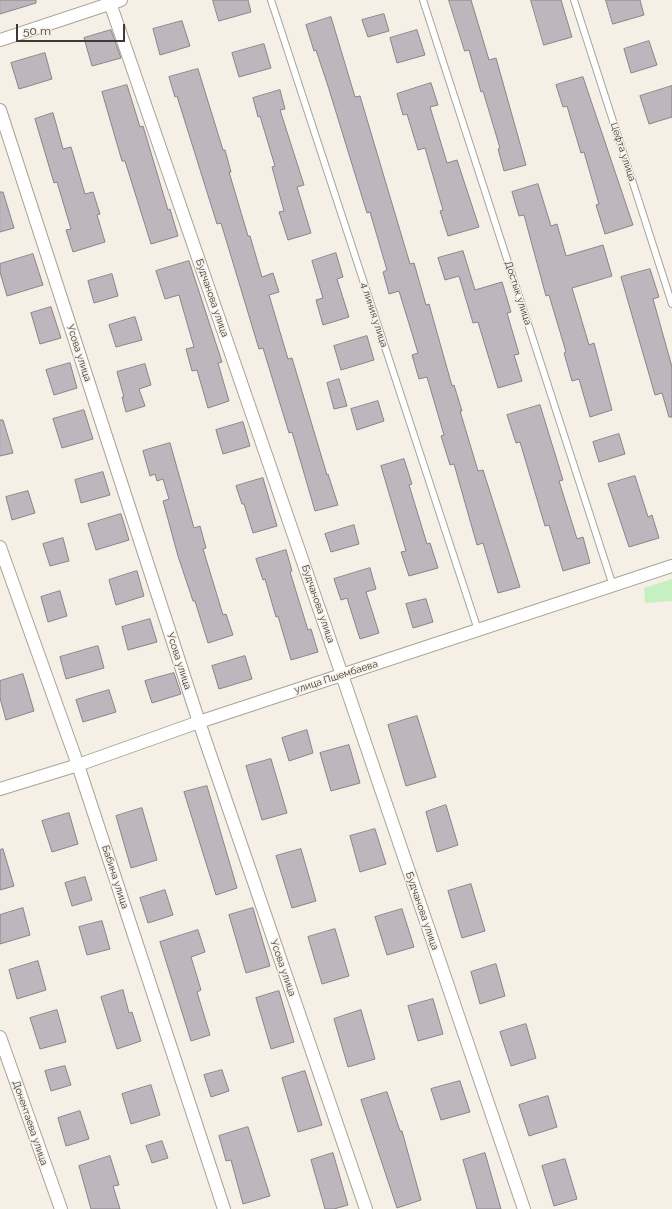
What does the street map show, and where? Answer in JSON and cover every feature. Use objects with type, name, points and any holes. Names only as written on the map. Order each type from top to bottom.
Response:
[{"type":"street","points":[[0,40],[113,1]]},
{"type":"street","name":"Будчанова улица","points":[[113,1],[524,1209]]},
{"type":"street","name":"Усова улица","points":[[0,110],[199,722],[366,1209]]},
{"type":"street","name":"Бабина улица","points":[[0,547],[78,765],[224,1209]]},
{"type":"street","name":"улица Пшембаева","points":[[0,789],[78,765],[199,722],[672,566]]},
{"type":"street","name":"Донентаева улица","points":[[0,1037],[61,1209]]},
{"type":"lane","name":"4 линия улица","points":[[271,0],[478,630]]},
{"type":"lane","name":"Достык улица","points":[[422,0],[613,586]]},
{"type":"lane","name":"Цефта улица","points":[[574,0],[672,304]]},
{"type":"green space","points":[[672,579],[672,601],[645,603],[644,588]]},
{"type":"building","points":[[0,0],[36,0],[36,3],[0,14]]},
{"type":"building","points":[[213,0],[248,0],[251,12],[219,21]]},
{"type":"building","points":[[449,0],[471,0],[489,60],[496,58],[526,165],[504,171],[498,149],[500,148],[483,91],[481,92],[469,50],[465,51]]},
{"type":"building","points":[[531,0],[561,0],[572,37],[544,45]]},
{"type":"building","points":[[606,0],[640,0],[644,15],[613,24]]},
{"type":"building","points":[[384,14],[389,31],[368,37],[362,20]]},
{"type":"building","points":[[331,17],[355,97],[360,96],[410,264],[414,263],[426,305],[429,304],[452,386],[454,385],[462,411],[460,411],[478,471],[483,470],[520,587],[498,593],[483,543],[477,545],[454,464],[450,465],[441,436],[444,435],[427,377],[419,379],[412,355],[418,353],[399,291],[389,294],[383,272],[387,270],[370,212],[367,213],[328,86],[316,50],[314,51],[306,25]]},
{"type":"building","points":[[182,21],[190,46],[160,55],[153,29]]},
{"type":"building","points":[[111,30],[121,58],[92,66],[84,38]]},
{"type":"building","points":[[417,30],[425,55],[397,63],[390,38]]},
{"type":"building","points":[[649,41],[657,65],[631,73],[624,49]]},
{"type":"building","points":[[264,44],[271,68],[239,77],[232,53]]},
{"type":"building","points":[[45,53],[52,79],[19,89],[11,63]]},
{"type":"building","points":[[198,69],[223,150],[225,150],[231,172],[229,172],[262,277],[273,273],[279,292],[269,295],[288,359],[292,358],[327,475],[328,474],[338,505],[315,511],[292,432],[289,433],[263,348],[259,349],[221,223],[217,224],[177,96],[175,97],[169,77]]},
{"type":"building","points":[[583,77],[633,225],[605,234],[596,205],[599,204],[584,152],[581,153],[567,106],[563,107],[556,85]]},
{"type":"building","points":[[431,83],[438,105],[430,107],[447,163],[457,160],[479,227],[448,236],[440,211],[443,210],[425,148],[418,150],[407,114],[403,115],[397,94]]},
{"type":"building","points":[[127,85],[140,127],[143,126],[168,210],[170,209],[178,236],[151,244],[125,161],[122,161],[102,92]]},
{"type":"building","points":[[672,86],[672,117],[649,124],[640,96]]},
{"type":"building","points":[[280,90],[285,109],[280,110],[304,185],[297,187],[311,233],[288,240],[279,212],[284,211],[272,167],[275,166],[253,98]]},
{"type":"building","points":[[53,113],[63,149],[71,147],[85,194],[93,192],[100,214],[97,215],[105,242],[73,252],[66,230],[71,229],[57,182],[54,183],[35,119]]},
{"type":"building","points":[[538,184],[551,226],[557,224],[566,256],[603,245],[612,276],[572,288],[589,345],[594,343],[612,410],[590,417],[579,379],[572,381],[564,353],[566,352],[549,295],[546,296],[524,215],[519,216],[512,192]]},
{"type":"building","points":[[0,192],[3,192],[14,228],[0,232]]},
{"type":"building","points":[[463,251],[475,290],[502,282],[511,312],[507,313],[519,354],[514,355],[522,381],[498,388],[478,322],[473,323],[459,276],[445,280],[438,258]]},
{"type":"building","points":[[336,253],[343,277],[337,279],[349,317],[323,325],[316,300],[323,298],[312,261]]},
{"type":"building","points":[[33,254],[43,285],[7,296],[0,272],[0,264]]},
{"type":"building","points":[[189,261],[222,362],[218,363],[229,401],[208,408],[197,370],[192,371],[186,349],[194,347],[179,295],[165,299],[156,271]]},
{"type":"building","points":[[650,269],[659,297],[653,299],[672,367],[672,417],[669,417],[662,393],[655,395],[621,277]]},
{"type":"building","points":[[112,274],[118,296],[94,303],[88,281]]},
{"type":"building","points":[[51,307],[61,338],[40,344],[31,313]]},
{"type":"building","points":[[135,317],[142,340],[116,347],[109,325]]},
{"type":"building","points":[[367,336],[374,360],[341,370],[334,346]]},
{"type":"building","points":[[70,363],[77,388],[54,395],[46,370]]},
{"type":"building","points":[[145,364],[151,385],[139,389],[145,406],[126,412],[122,397],[124,397],[117,372]]},
{"type":"building","points":[[339,379],[347,406],[334,409],[327,383]]},
{"type":"building","points":[[378,401],[384,421],[357,430],[351,409]]},
{"type":"building","points":[[540,405],[563,480],[559,481],[577,539],[583,537],[590,563],[563,571],[549,525],[545,526],[520,442],[516,443],[507,415]]},
{"type":"building","points":[[84,410],[93,439],[62,448],[53,419]]},
{"type":"building","points":[[0,420],[3,420],[13,453],[0,456]]},
{"type":"building","points":[[243,422],[250,446],[223,454],[216,430]]},
{"type":"building","points":[[619,434],[625,454],[599,462],[593,442]]},
{"type":"building","points":[[170,443],[194,528],[200,526],[206,548],[203,549],[223,615],[226,614],[233,635],[208,643],[195,601],[193,601],[178,556],[163,501],[169,499],[163,479],[157,481],[155,474],[150,476],[143,451]]},
{"type":"building","points":[[404,459],[412,484],[409,485],[427,544],[430,543],[438,568],[409,576],[401,552],[406,551],[381,466]]},
{"type":"building","points":[[103,472],[110,495],[81,503],[75,480]]},
{"type":"building","points":[[635,476],[648,517],[652,515],[659,538],[629,547],[608,484]]},
{"type":"building","points":[[263,478],[277,526],[253,533],[244,504],[242,504],[236,486]]},
{"type":"building","points":[[28,491],[35,513],[12,520],[6,497]]},
{"type":"building","points":[[121,514],[129,540],[96,550],[88,524]]},
{"type":"building","points":[[354,525],[359,544],[331,552],[325,534]]},
{"type":"building","points":[[63,538],[69,561],[50,566],[43,544]]},
{"type":"building","points":[[286,550],[292,571],[290,572],[308,630],[311,629],[318,652],[291,660],[278,616],[276,617],[265,579],[263,580],[256,559]]},
{"type":"building","points":[[370,568],[376,589],[366,592],[379,633],[360,639],[347,598],[341,600],[334,579]]},
{"type":"building","points":[[137,571],[144,596],[116,605],[109,580]]},
{"type":"building","points":[[60,591],[67,616],[48,622],[41,597]]},
{"type":"building","points":[[426,599],[433,622],[413,628],[406,604]]},
{"type":"building","points":[[150,619],[157,642],[128,650],[122,627]]},
{"type":"building","points":[[98,646],[104,668],[66,679],[60,657]]},
{"type":"building","points":[[245,656],[252,679],[219,689],[212,666]]},
{"type":"building","points":[[174,673],[181,694],[152,703],[145,681]]},
{"type":"building","points":[[23,674],[34,711],[6,720],[0,698],[0,681]]},
{"type":"building","points":[[109,690],[116,712],[83,722],[76,700]]},
{"type":"building","points":[[417,716],[436,777],[406,786],[388,725]]},
{"type":"building","points":[[307,730],[313,753],[289,761],[282,738]]},
{"type":"building","points":[[349,745],[360,783],[331,791],[320,753]]},
{"type":"building","points":[[271,759],[287,813],[262,820],[246,766]]},
{"type":"building","points":[[207,786],[237,888],[216,895],[184,792]]},
{"type":"building","points":[[446,805],[458,845],[437,852],[426,812]]},
{"type":"building","points":[[142,808],[157,860],[131,868],[116,816]]},
{"type":"building","points":[[69,813],[78,844],[52,852],[42,821]]},
{"type":"building","points":[[375,829],[386,864],[360,872],[350,836]]},
{"type":"building","points":[[3,849],[14,886],[0,890],[0,850]]},
{"type":"building","points":[[301,849],[316,901],[292,908],[276,856]]},
{"type":"building","points":[[85,877],[92,900],[72,906],[65,883]]},
{"type":"building","points":[[471,884],[485,931],[462,938],[448,891]]},
{"type":"building","points":[[165,890],[173,915],[148,923],[140,898]]},
{"type":"building","points":[[23,908],[30,935],[0,944],[0,915]]},
{"type":"building","points":[[253,908],[270,966],[246,973],[229,915]]},
{"type":"building","points":[[402,909],[414,947],[387,955],[375,917]]},
{"type":"building","points":[[102,921],[110,949],[87,955],[79,927]]},
{"type":"building","points":[[335,929],[349,976],[322,984],[308,937]]},
{"type":"building","points":[[198,930],[205,952],[191,957],[201,990],[197,992],[210,1035],[191,1041],[160,942]]},
{"type":"building","points":[[38,961],[46,990],[17,999],[9,970]]},
{"type":"building","points":[[496,964],[505,996],[480,1004],[471,972]]},
{"type":"building","points":[[123,990],[129,1013],[132,1012],[141,1041],[117,1049],[101,997]]},
{"type":"building","points":[[279,991],[294,1042],[271,1049],[256,998]]},
{"type":"building","points":[[433,999],[443,1034],[418,1041],[408,1006]]},
{"type":"building","points":[[57,1010],[66,1042],[40,1049],[30,1018]]},
{"type":"building","points":[[361,1010],[375,1059],[348,1067],[334,1019]]},
{"type":"building","points":[[526,1024],[536,1058],[511,1066],[500,1032]]},
{"type":"building","points":[[65,1066],[71,1085],[51,1091],[45,1071]]},
{"type":"building","points":[[222,1070],[229,1091],[211,1097],[204,1075]]},
{"type":"building","points":[[305,1071],[322,1125],[298,1132],[282,1078]]},
{"type":"building","points":[[460,1081],[470,1112],[441,1120],[431,1089]]},
{"type":"building","points":[[151,1085],[160,1115],[131,1124],[122,1094]]},
{"type":"building","points":[[387,1092],[400,1131],[402,1131],[421,1200],[397,1208],[361,1100]]},
{"type":"building","points":[[548,1096],[557,1127],[529,1136],[519,1105]]},
{"type":"building","points":[[80,1111],[89,1139],[66,1146],[58,1118]]},
{"type":"building","points":[[248,1127],[270,1196],[243,1204],[231,1160],[226,1161],[219,1136]]},
{"type":"building","points":[[162,1141],[168,1158],[152,1163],[146,1146]]},
{"type":"building","points":[[333,1153],[348,1205],[334,1209],[325,1209],[311,1160]]},
{"type":"building","points":[[485,1153],[501,1209],[477,1209],[463,1160]]},
{"type":"building","points":[[110,1156],[119,1185],[113,1186],[120,1209],[91,1209],[79,1166]]},
{"type":"building","points":[[565,1159],[577,1199],[554,1206],[542,1166]]}]
